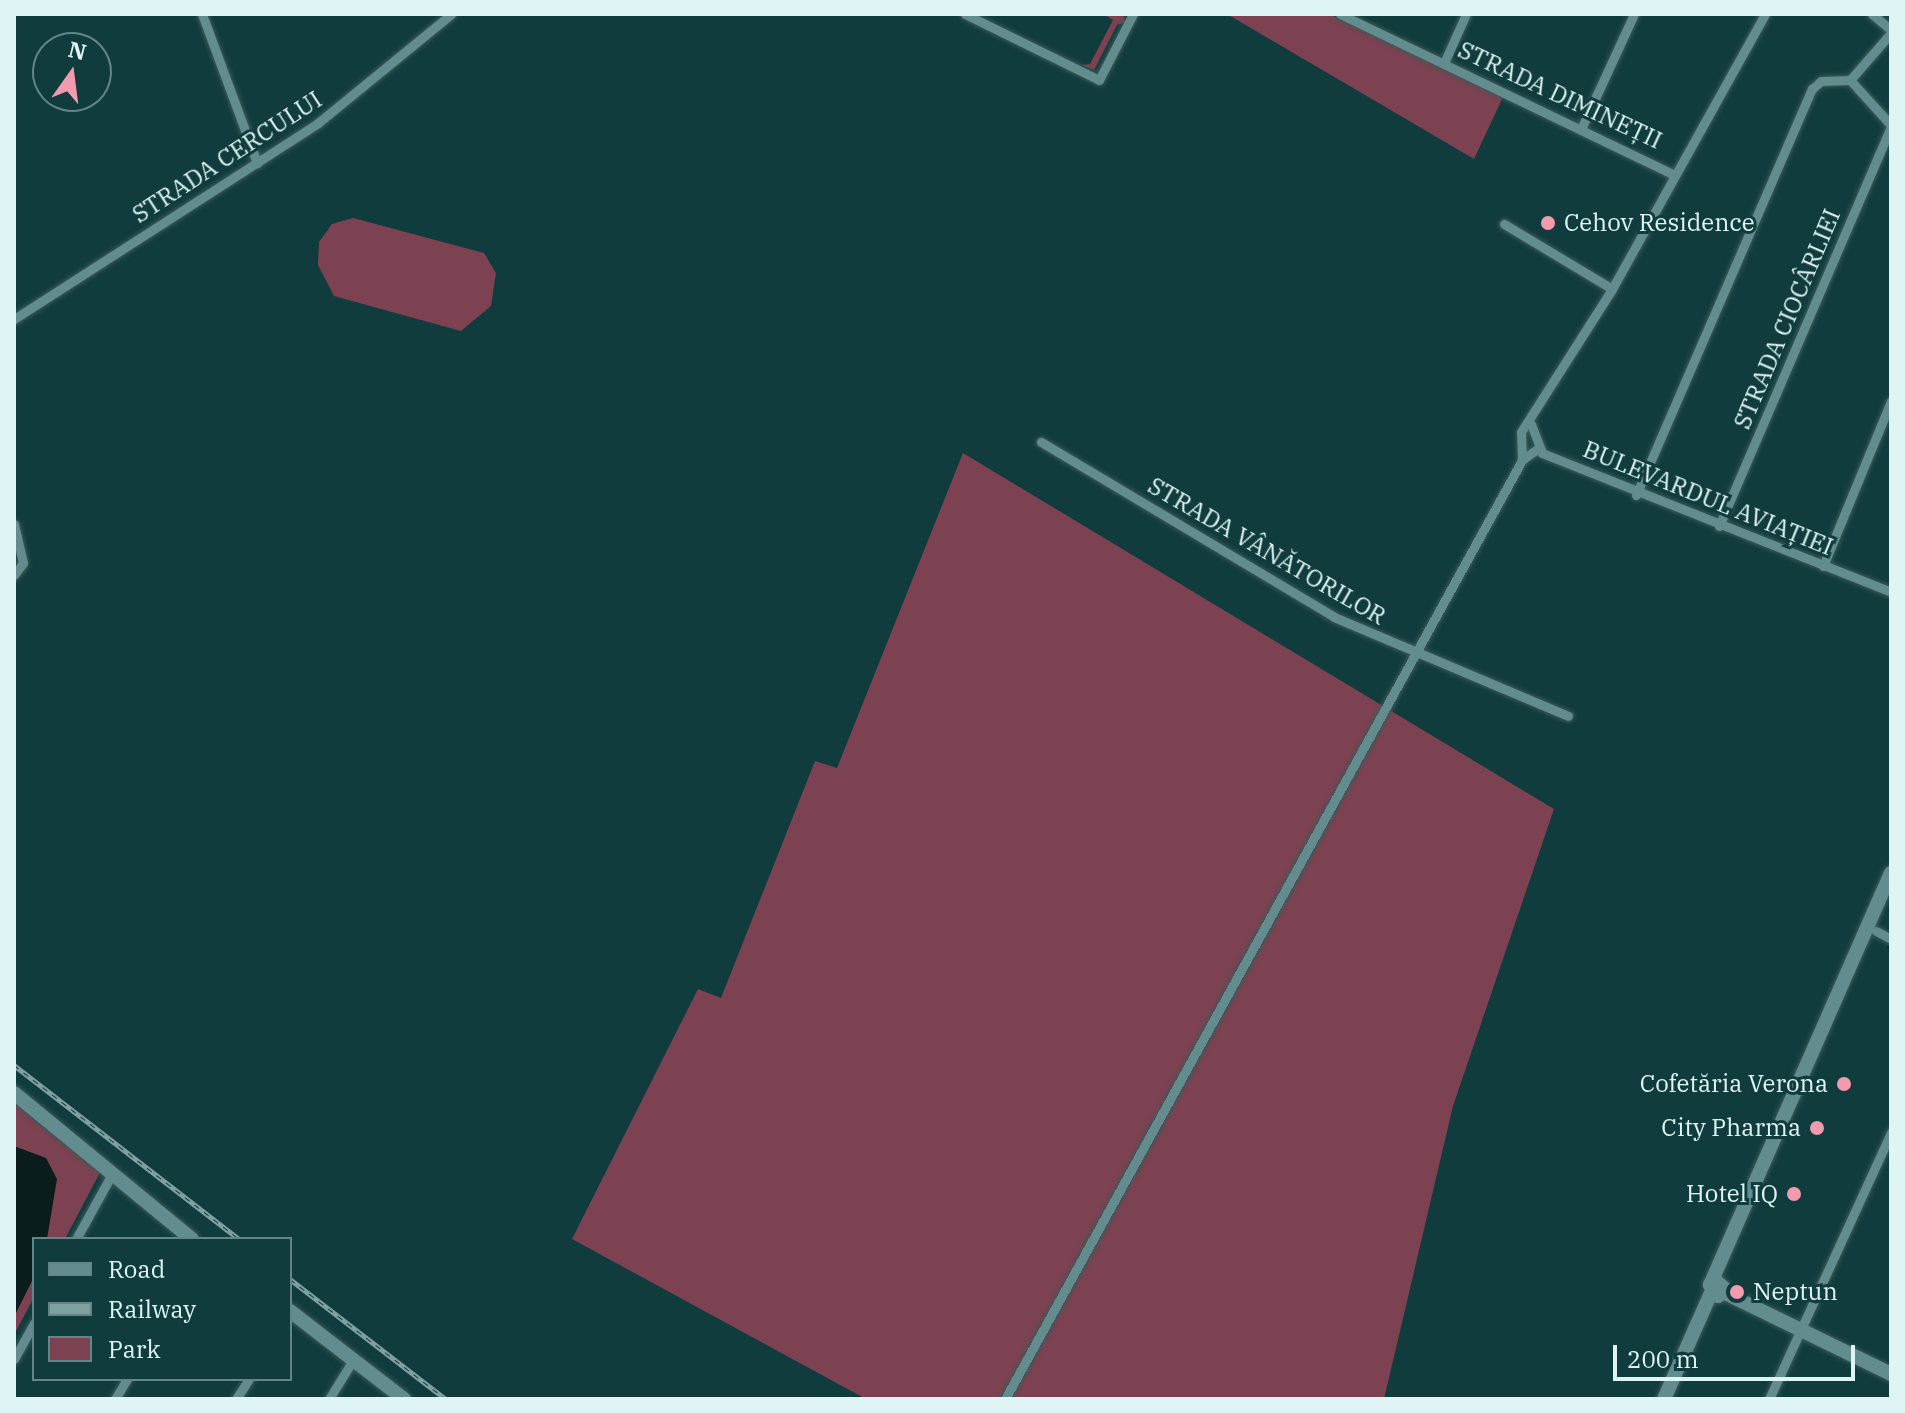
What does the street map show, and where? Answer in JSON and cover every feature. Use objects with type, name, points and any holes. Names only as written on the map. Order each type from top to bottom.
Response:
[{"type":"main road","points":[[1672,1399],[1891,873]]},
{"type":"main road","points":[[1664,1399],[1718,1289],[1891,895]]},
{"type":"main road","points":[[14,1093],[190,1237]]},
{"type":"main road","points":[[1718,1289],[1891,1372]]},
{"type":"main road","points":[[292,1314],[404,1399]]},
{"type":"street","points":[[202,14],[257,163]]},
{"type":"street","name":"STRADA CERCULUI","points":[[14,319],[375,83],[451,14]]},
{"type":"street","points":[[965,14],[1099,80],[1133,14]]},
{"type":"street","name":"STRADA DIMINEȚII","points":[[1340,14],[1582,127],[1674,175]]},
{"type":"street","points":[[1444,63],[1466,14]]},
{"type":"street","points":[[1582,127],[1634,14]]},
{"type":"street","points":[[1522,460],[1519,438],[1531,424],[1612,289],[1765,14]]},
{"type":"street","points":[[1636,495],[1812,89],[1821,81],[1850,80],[1891,32],[1872,14]]},
{"type":"street","points":[[1850,80],[1891,126]]},
{"type":"street","name":"STRADA CIOCÂRLIEI","points":[[1719,526],[1891,126]]},
{"type":"street","points":[[1504,224],[1612,289]]},
{"type":"street","points":[[1823,566],[1891,401]]},
{"type":"street","points":[[1005,1399],[1522,460],[1537,449],[1531,424]]},
{"type":"street","name":"STRADA VÂNĂTORILOR","points":[[1041,442],[1334,617],[1387,644],[1418,649],[1568,716]]},
{"type":"street","name":"BULEVARDUL AVIAȚIEI","points":[[1537,449],[1636,495],[1891,592]]},
{"type":"street","points":[[14,524],[23,552],[14,575]]},
{"type":"street","points":[[1876,931],[1891,939]]},
{"type":"street","points":[[1769,1399],[1891,1133]]},
{"type":"street","points":[[77,1237],[112,1174]]},
{"type":"street","points":[[14,1359],[32,1327]]},
{"type":"street","points":[[329,1399],[353,1360]]},
{"type":"street","points":[[115,1399],[126,1381]]},
{"type":"street","points":[[236,1399],[248,1381]]},
{"type":"green space","points":[[1103,14],[1122,14],[1127,22],[1117,25],[1094,70],[1081,65],[1090,64],[1113,20]]},
{"type":"green space","points":[[1227,14],[1329,14],[1503,97],[1474,159]]},
{"type":"green space","points":[[353,218],[484,253],[496,273],[491,306],[461,331],[334,296],[318,265],[319,242],[332,224]]},
{"type":"green space","points":[[963,453],[1554,809],[1453,1106],[1384,1399],[866,1399],[572,1239],[698,989],[721,998],[815,761],[837,768]]},
{"type":"green space","points":[[14,1099],[104,1165],[66,1237],[32,1237],[32,1301],[14,1335]]},
{"type":"shaded area","points":[[14,1146],[46,1158],[57,1179],[47,1237],[32,1237],[32,1281],[14,1317]]},
{"type":"railway","points":[[14,1065],[236,1237]]},
{"type":"railway","points":[[292,1281],[446,1399]]},
{"type":"place","name":"Cehov Residence","points":[[1548,223]]},
{"type":"place","name":"Cofetăria Verona","points":[[1844,1084]]},
{"type":"place","name":"City Pharma","points":[[1817,1128]]},
{"type":"place","name":"Hotel IQ","points":[[1794,1194]]},
{"type":"place","name":"Neptun","points":[[1737,1292]]}]
